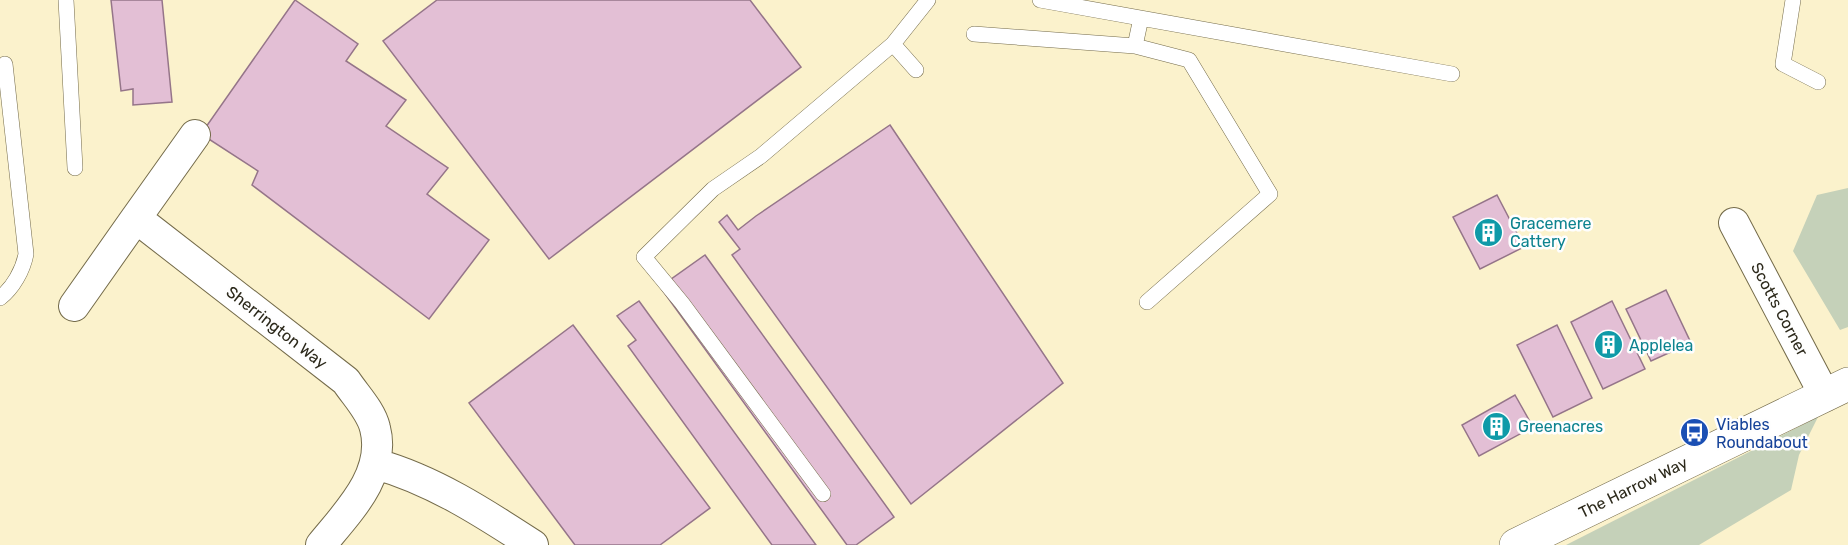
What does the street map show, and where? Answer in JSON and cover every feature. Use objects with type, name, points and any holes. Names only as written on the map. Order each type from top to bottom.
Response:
[{"type":"street","points":[[74,306],[195,135]]},
{"type":"street","name":"Sherrington Way","points":[[136,218],[346,381],[364,406],[375,428],[376,464]]},
{"type":"street","name":"Scotts Corner","points":[[1734,223],[1837,390]]},
{"type":"street","name":"The Harrow Way","points":[[1516,545],[1837,390]]},
{"type":"street","points":[[321,545],[364,487],[376,464],[402,471],[440,489],[533,545]]},
{"type":"lane","points":[[66,0],[75,168]]},
{"type":"lane","points":[[823,494],[682,303],[644,258],[713,189],[761,156],[893,44],[928,0]]},
{"type":"lane","points":[[1040,0],[1452,74]]},
{"type":"lane","points":[[1793,0],[1784,63],[1818,82]]},
{"type":"lane","points":[[1135,46],[1141,18]]},
{"type":"lane","points":[[974,34],[1135,46],[1189,60],[1270,194],[1147,302]]},
{"type":"lane","points":[[893,44],[916,70]]},
{"type":"lane","points":[[0,298],[10,289],[26,254],[5,64]]},
{"type":"green space","points":[[1848,188],[1848,327],[1840,330],[1793,251],[1817,195]]},
{"type":"green space","points":[[1818,417],[1799,455],[1791,490],[1699,545],[1566,545]]},
{"type":"building","points":[[111,0],[162,0],[172,102],[133,105],[133,89],[121,91]]},
{"type":"building","points":[[295,0],[358,44],[346,61],[406,100],[386,126],[448,168],[427,194],[489,240],[429,319],[252,185],[258,171],[201,134]]},
{"type":"building","points":[[437,0],[750,0],[801,67],[549,259],[383,41]]},
{"type":"building","points":[[890,125],[1063,383],[911,504],[732,255],[740,249],[719,222],[727,215],[738,230]]},
{"type":"building","name":"Gracemere Cattery","points":[[1497,195],[1524,247],[1480,269],[1453,217]]},
{"type":"building","points":[[705,255],[894,517],[856,545],[847,545],[660,287]]},
{"type":"building","points":[[1666,290],[1691,343],[1651,361],[1626,309]]},
{"type":"building","points":[[639,301],[816,545],[772,545],[628,346],[636,340],[617,316]]},
{"type":"building","name":"Applelea","points":[[1612,301],[1645,369],[1603,389],[1571,322]]},
{"type":"building","points":[[573,325],[710,508],[660,545],[575,545],[469,403]]},
{"type":"building","points":[[1557,325],[1592,398],[1553,417],[1517,345]]},
{"type":"building","name":"Greenacres","points":[[1515,395],[1533,427],[1479,456],[1462,425]]},
{"type":"place","name":"Gracemere Cattery","points":[[1489,232]]},
{"type":"place","name":"Applelea","points":[[1608,345]]},
{"type":"place","name":"Greenacres","points":[[1497,426]]},
{"type":"place","name":"Viables Roundabout","points":[[1695,433]]}]
